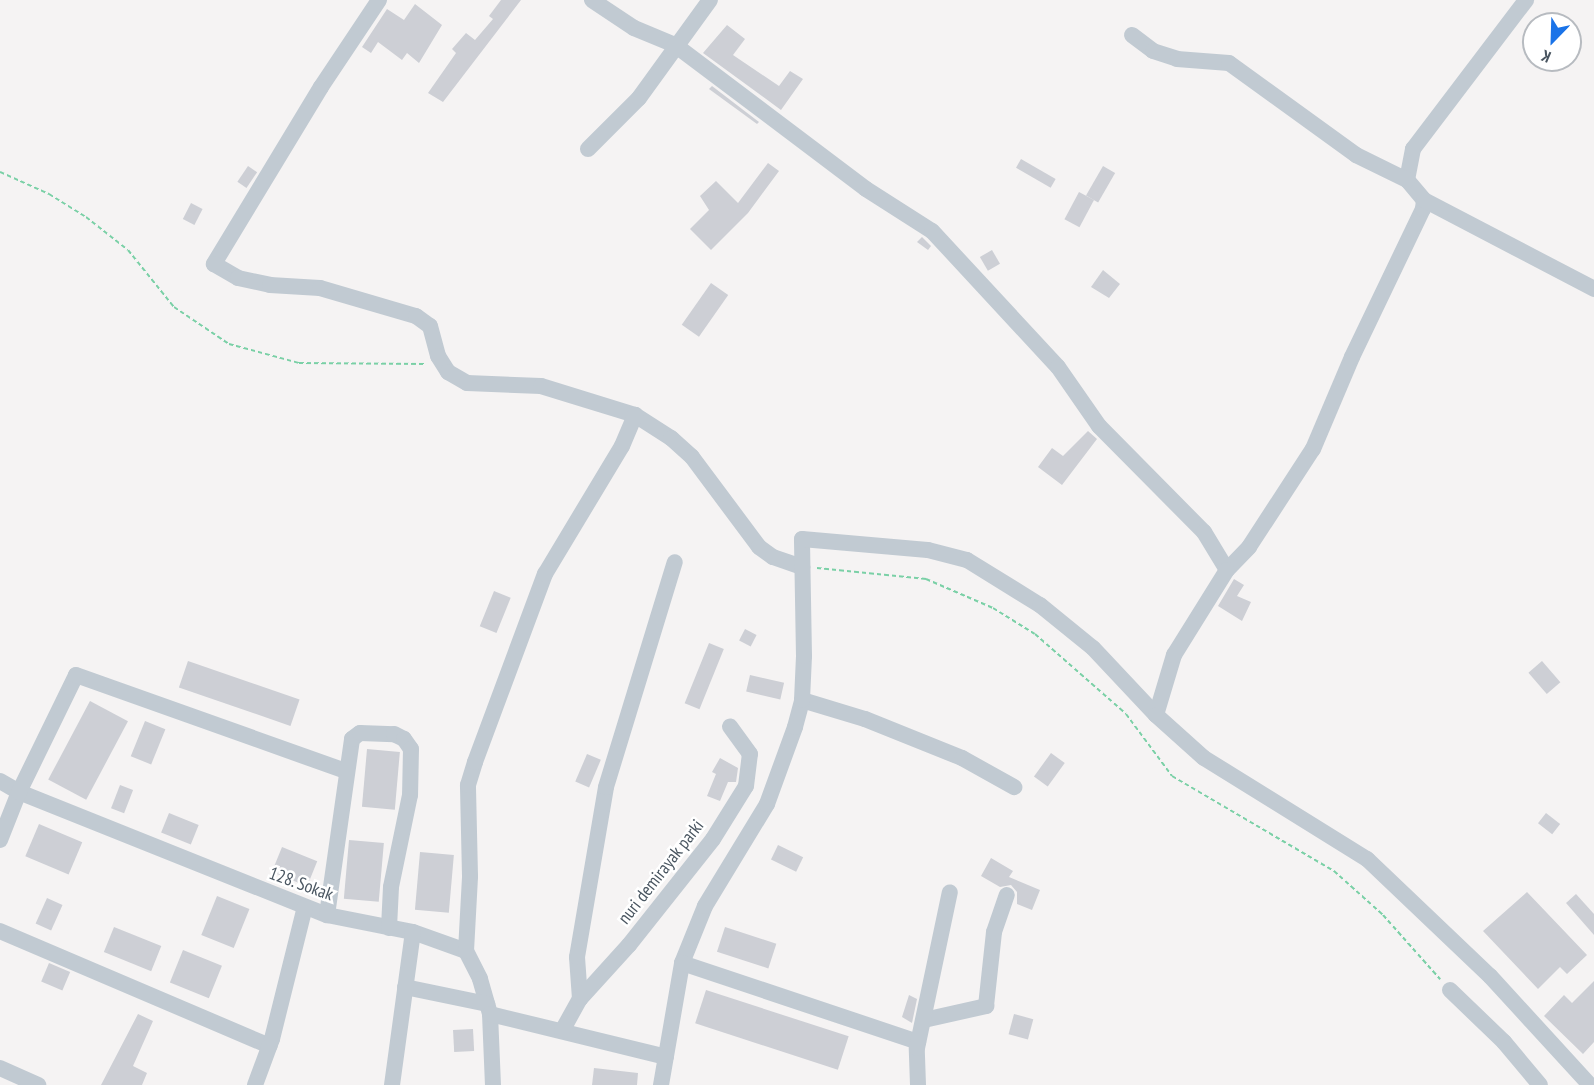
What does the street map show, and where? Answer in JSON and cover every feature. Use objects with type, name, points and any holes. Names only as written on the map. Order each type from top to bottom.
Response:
[{"type":"street","points":[[379,0],[321,87],[214,264],[238,278],[270,285],[320,288],[416,316],[430,326],[442,363],[456,378],[468,384],[553,388],[635,415],[671,438],[692,457],[759,547],[773,557],[802,567]]},
{"type":"street","points":[[592,0],[634,28],[675,45],[866,189],[919,220],[959,256],[1058,367],[1099,426],[1204,532],[1227,570]]},
{"type":"street","points":[[588,149],[639,98],[675,45],[710,0]]},
{"type":"street","points":[[1407,180],[1413,149],[1526,0]]},
{"type":"street","points":[[1132,35],[1153,51],[1177,58],[1228,63],[1356,155],[1407,180],[1424,200],[1594,289]]},
{"type":"street","points":[[1156,715],[1177,649],[1227,570],[1249,547],[1313,449],[1352,357],[1423,209],[1424,200]]},
{"type":"street","points":[[493,1085],[489,1009],[466,951],[470,876],[468,785],[545,574],[621,446],[635,415]]},
{"type":"street","points":[[661,1085],[682,963],[705,906],[755,828],[787,753],[802,700],[802,539],[928,550],[967,560],[1040,605],[1093,648],[1156,715],[1224,772],[1367,859],[1490,976],[1590,1085]]},
{"type":"street","points":[[580,999],[577,957],[606,787],[675,562]]},
{"type":"street","points":[[0,840],[19,792],[76,675],[346,771]]},
{"type":"street","points":[[802,700],[876,723],[962,758],[1014,787]]},
{"type":"street","name":"nuri demirayak parki","points":[[562,1031],[580,999],[629,945],[706,848],[746,786],[750,754],[730,726]]},
{"type":"street","points":[[327,915],[352,739],[360,733],[394,734],[404,739],[411,749],[410,795],[392,887],[389,928]]},
{"type":"street","name":"128. Sokak","points":[[0,781],[19,792],[305,907],[327,915],[413,932],[466,951]]},
{"type":"street","points":[[918,1085],[918,1042],[939,932],[950,892]]},
{"type":"street","points":[[924,1020],[986,1006],[994,932],[1007,895]]},
{"type":"street","points":[[255,1085],[269,1046],[305,907]]},
{"type":"street","points":[[0,931],[269,1046]]},
{"type":"street","points":[[392,1085],[413,932]]},
{"type":"street","points":[[682,963],[918,1042]]},
{"type":"street","points":[[405,987],[562,1031],[666,1056]]},
{"type":"street","points":[[1450,990],[1504,1042],[1540,1085]]},
{"type":"street","points":[[0,1068],[38,1085]]},
{"type":"path","points":[[0,172],[49,194],[86,217],[128,250],[174,307],[229,344],[299,363],[442,363]]},
{"type":"path","points":[[802,567],[927,579],[1021,625],[1056,649],[1126,714],[1172,776],[1334,871],[1383,915],[1450,990]]},
{"type":"building","points":[[501,0],[521,0],[443,102],[428,93],[456,53],[452,49],[466,33],[475,40],[493,19],[489,16]]},
{"type":"building","points":[[415,4],[442,25],[419,63],[407,53],[402,60],[378,42],[371,53],[362,47],[387,9],[404,20]]},
{"type":"building","points":[[727,25],[745,39],[733,55],[779,86],[790,71],[803,79],[781,110],[703,53]]},
{"type":"building","points":[[712,86],[759,122],[757,124],[709,89]]},
{"type":"building","points":[[1021,159],[1056,179],[1051,188],[1016,168]]},
{"type":"building","points":[[768,163],[779,171],[748,213],[711,250],[690,229],[709,210],[700,196],[716,181],[738,203]]},
{"type":"building","points":[[248,166],[257,172],[246,188],[237,182]]},
{"type":"building","points":[[1103,166],[1115,173],[1098,202],[1086,195]]},
{"type":"building","points":[[1079,192],[1094,200],[1079,227],[1064,219]]},
{"type":"building","points":[[191,203],[203,209],[194,225],[183,219]]},
{"type":"building","points":[[922,237],[931,246],[928,250],[917,242]]},
{"type":"building","points":[[992,250],[1000,264],[988,271],[980,257]]},
{"type":"building","points":[[1103,270],[1120,284],[1109,298],[1091,287]]},
{"type":"building","points":[[711,283],[728,295],[699,337],[682,325]]},
{"type":"building","points":[[1088,431],[1097,439],[1062,485],[1038,467],[1052,448],[1063,456]]},
{"type":"building","points":[[1234,579],[1244,585],[1237,596],[1251,602],[1242,621],[1218,606]]},
{"type":"building","points":[[494,591],[511,598],[496,633],[480,626]]},
{"type":"building","points":[[745,629],[757,635],[751,646],[739,641]]},
{"type":"building","points":[[709,643],[724,649],[699,709],[685,703]]},
{"type":"building","points":[[188,661],[300,699],[290,726],[179,687]]},
{"type":"building","points":[[1542,661],[1560,682],[1547,694],[1528,673]]},
{"type":"building","points":[[750,675],[784,683],[780,699],[746,692]]},
{"type":"building","points":[[90,701],[128,721],[86,800],[48,780]]},
{"type":"building","points":[[145,721],[165,729],[151,764],[131,756]]},
{"type":"building","points":[[367,749],[400,752],[395,810],[362,807]]},
{"type":"building","points":[[1051,753],[1065,763],[1048,786],[1034,776]]},
{"type":"building","points":[[587,754],[601,760],[589,787],[575,782]]},
{"type":"building","points":[[720,758],[738,768],[736,782],[728,782],[720,801],[707,796],[716,774],[712,772]]},
{"type":"building","points":[[120,785],[133,790],[124,813],[111,808]]},
{"type":"building","points":[[169,813],[199,825],[191,844],[161,832]]},
{"type":"building","points":[[1546,813],[1560,824],[1552,834],[1538,823]]},
{"type":"building","points":[[39,824],[82,842],[69,875],[25,856]]},
{"type":"building","points":[[349,840],[384,843],[379,902],[344,899]]},
{"type":"building","points":[[778,845],[803,857],[796,872],[771,859]]},
{"type":"building","points":[[282,847],[317,861],[307,886],[272,872]]},
{"type":"building","points":[[420,852],[454,855],[449,913],[415,910]]},
{"type":"building","points":[[991,858],[1013,871],[1009,877],[1040,890],[1032,910],[1017,904],[1017,892],[1011,885],[1000,887],[981,876]]},
{"type":"building","points":[[1527,892],[1587,955],[1567,974],[1560,967],[1538,989],[1483,931]]},
{"type":"building","points":[[1576,894],[1594,914],[1594,935],[1566,903]]},
{"type":"building","points":[[217,896],[249,909],[234,948],[201,935]]},
{"type":"building","points":[[47,898],[63,905],[51,930],[36,924]]},
{"type":"building","points":[[114,927],[161,946],[151,971],[104,952]]},
{"type":"building","points":[[725,927],[776,944],[768,968],[717,952]]},
{"type":"building","points":[[183,950],[222,966],[209,998],[170,982]]},
{"type":"building","points":[[49,963],[70,972],[62,990],[41,981]]},
{"type":"building","points":[[1594,981],[1594,1042],[1583,1054],[1544,1016],[1564,995],[1572,1003]]},
{"type":"building","points":[[706,990],[849,1036],[838,1070],[695,1023]]},
{"type":"building","points":[[909,995],[917,999],[912,1023],[902,1017]]},
{"type":"building","points":[[138,1014],[153,1021],[133,1066],[147,1073],[142,1085],[101,1085]]},
{"type":"building","points":[[1014,1014],[1033,1019],[1028,1039],[1009,1034]]},
{"type":"building","points":[[473,1029],[474,1051],[454,1052],[453,1030]]},
{"type":"building","points":[[594,1068],[638,1073],[637,1085],[592,1085]]}]
